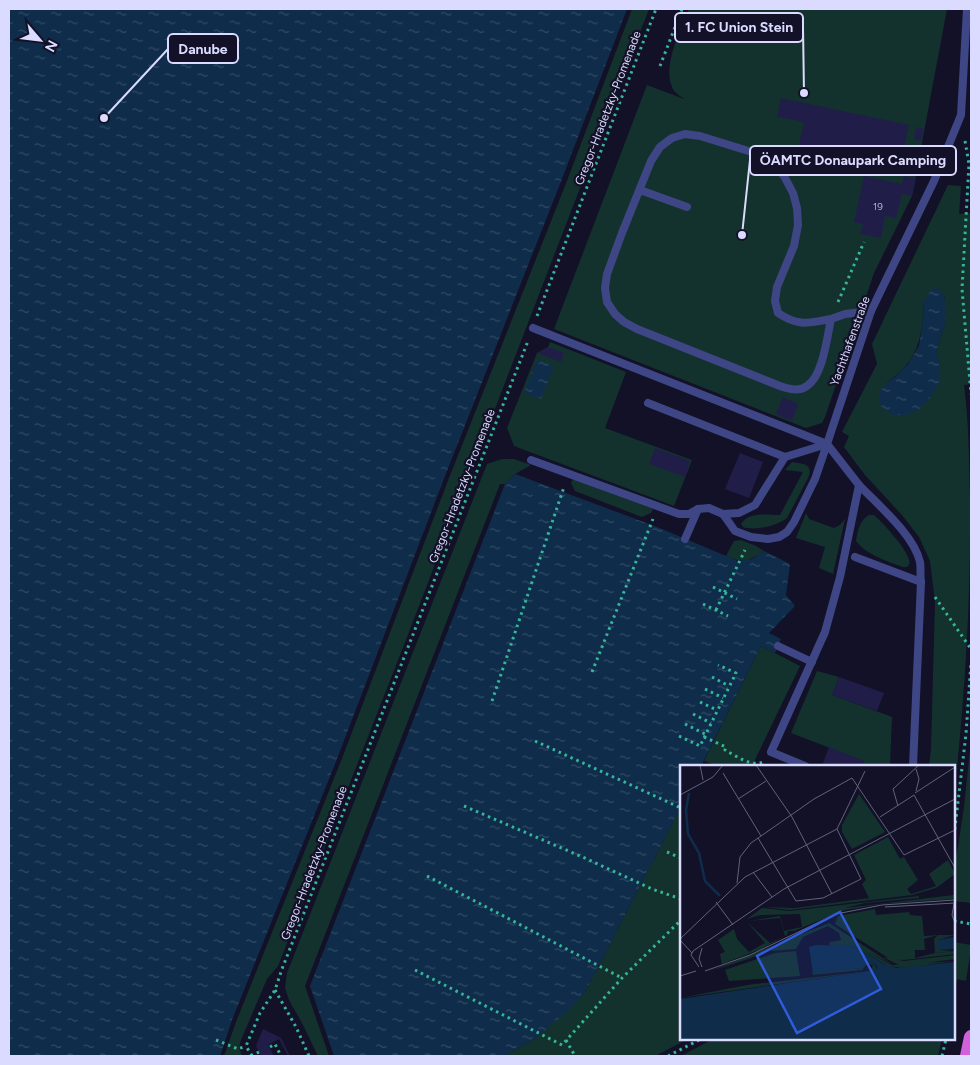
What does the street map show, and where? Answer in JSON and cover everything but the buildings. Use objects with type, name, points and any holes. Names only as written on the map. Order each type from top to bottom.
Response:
[{"type":"highway","points":[[967,1056],[971,1037]]},
{"type":"lane","name":"Yachthafenstraße","points":[[723,514],[735,531],[751,537],[768,540],[779,538],[787,532],[794,522],[815,479],[871,310],[934,181],[961,115],[968,9]]},
{"type":"lane","points":[[831,319],[821,364],[815,378],[807,387],[794,390],[736,369],[638,329],[624,322],[615,314],[607,302],[605,288],[607,274],[651,161],[660,147],[672,138],[686,134],[700,136],[755,152],[770,161],[784,176],[798,208],[798,225],[794,246],[778,287],[775,301],[778,313],[789,320],[804,323],[871,310]]},
{"type":"lane","points":[[640,190],[687,207]]},
{"type":"lane","points":[[533,328],[826,444],[859,485],[912,542],[920,562],[921,582],[914,765]]},
{"type":"lane","points":[[648,403],[784,457],[826,444]]},
{"type":"lane","points":[[531,460],[679,514],[689,514],[698,509],[709,508],[723,514],[739,513],[755,505],[784,457]]},
{"type":"lane","points":[[803,765],[771,752],[825,632],[840,577],[859,485]]},
{"type":"lane","points":[[685,540],[698,509]]},
{"type":"lane","points":[[855,557],[921,582]]},
{"type":"lane","points":[[778,646],[812,662]]},
{"type":"path","name":"Gregor-Hradetzky-Promenade","points":[[246,1046],[260,1013],[275,990],[656,9]]},
{"type":"path","points":[[660,66],[682,9]]},
{"type":"path","points":[[961,115],[969,164],[962,289],[971,394]]},
{"type":"path","points":[[831,319],[864,242]]},
{"type":"path","points":[[492,701],[569,474]]},
{"type":"path","points":[[592,672],[658,507]]},
{"type":"path","points":[[716,610],[738,564]]},
{"type":"path","points":[[921,582],[937,599],[971,649]]},
{"type":"path","points":[[713,587],[736,599]]},
{"type":"path","points":[[704,604],[728,616]]},
{"type":"path","points":[[955,828],[966,734],[971,662]]},
{"type":"path","points":[[679,736],[700,746],[736,673],[718,665]]},
{"type":"path","points":[[712,677],[729,686]]},
{"type":"path","points":[[705,689],[723,698]]},
{"type":"path","points":[[700,702],[717,710]]},
{"type":"path","points":[[693,714],[711,723]]},
{"type":"path","points":[[685,724],[726,747],[725,750],[753,764],[759,764],[766,760],[771,752]]},
{"type":"path","points":[[535,742],[680,808]]},
{"type":"path","points":[[464,806],[652,889],[680,899]]},
{"type":"path","points":[[667,852],[680,858]]},
{"type":"path","points":[[427,876],[622,978]]},
{"type":"path","points":[[415,970],[562,1045],[622,978],[680,921]]},
{"type":"path","points":[[955,921],[971,924]]},
{"type":"path","points":[[275,990],[296,1027],[309,1056]]},
{"type":"path","points":[[216,1040],[238,1049],[246,1046],[251,1056],[259,1052]]},
{"type":"path","points":[[566,1040],[575,1056]]},
{"type":"path","points":[[668,1056],[699,1040]]},
{"type":"path","points":[[942,1056],[946,1040]]},
{"type":"path","points":[[270,1047],[275,1044],[281,1056]]},
{"type":"green space","points":[[632,9],[649,9],[402,650],[278,966],[267,979],[241,1040],[239,1047],[242,1056],[224,1056],[341,761]]},
{"type":"green space","points":[[689,9],[947,9],[912,196],[874,273],[825,417],[822,423],[806,428],[554,329],[647,85],[684,99],[675,92],[669,73],[673,50]]},
{"type":"green space","points":[[948,185],[961,186],[959,214],[971,213],[971,384],[964,385],[969,442],[970,536],[966,647],[955,784],[955,765],[929,765],[935,602],[930,561],[919,537],[902,515],[865,475],[844,447],[849,436],[842,432],[877,364],[872,344]],"holes":[[[944,295],[945,324],[936,352],[940,365],[886,383],[906,366],[917,348],[922,326],[924,301]]]},
{"type":"green space","points":[[550,342],[626,372],[605,428],[692,460],[674,506],[514,446],[507,428],[537,353],[548,347]]},
{"type":"green space","points":[[502,459],[514,459],[531,465],[515,474],[505,484],[500,484],[305,986],[329,1056],[318,1056],[289,1000],[285,988],[287,973],[487,464]]},
{"type":"green space","points":[[792,462],[808,466],[810,472],[787,518],[766,527],[743,527],[741,524],[744,520],[754,515],[780,515],[803,472],[785,470]]},
{"type":"green space","points":[[573,479],[653,509],[651,513],[642,517],[575,491],[571,483]]},
{"type":"green space","points":[[806,513],[809,519],[834,528],[845,519],[833,574],[819,568],[825,547],[796,538]]},
{"type":"green space","points":[[869,515],[874,515],[899,543],[909,560],[907,567],[877,557],[860,546],[856,541],[861,523]]},
{"type":"green space","points":[[741,540],[764,551],[742,561],[726,556],[734,541]]},
{"type":"green space","points":[[761,646],[800,666],[752,765],[715,765],[704,761]]},
{"type":"green space","points":[[817,671],[839,677],[832,695],[892,717],[890,764],[862,765],[864,761],[791,733]]},
{"type":"green space","points":[[971,740],[971,903],[955,901],[955,860],[964,807]]},
{"type":"green space","points":[[680,809],[680,1040],[686,1040],[655,1056],[505,1056],[534,1039],[584,994]]},
{"type":"green space","points":[[955,942],[971,945],[966,981],[957,979],[955,990]]},
{"type":"green space","points":[[711,1040],[942,1040],[938,1056],[681,1056]]},
{"type":"water","points":[[9,9],[627,9],[337,759],[232,1020],[220,1056],[9,1056]]},
{"type":"water","points":[[938,288],[944,295],[945,304],[945,324],[936,352],[940,365],[939,382],[929,400],[918,410],[906,415],[892,415],[881,406],[879,394],[886,383],[908,364],[919,346],[924,301],[932,289]]},
{"type":"water","points":[[537,360],[554,366],[541,399],[524,393]]},
{"type":"water","points":[[515,474],[657,527],[738,561],[752,559],[764,551],[790,564],[786,595],[795,606],[769,633],[781,639],[775,653],[761,646],[702,765],[680,765],[680,809],[584,994],[567,1012],[534,1039],[505,1056],[334,1056],[310,986],[505,484]]},
{"type":"place","name":"1. FC Union Stein","points":[[804,93]]},
{"type":"place","name":"Danube","points":[[104,118]]},
{"type":"place","name":"ÖAMTC Donaupark Camping","points":[[742,235]]}]
